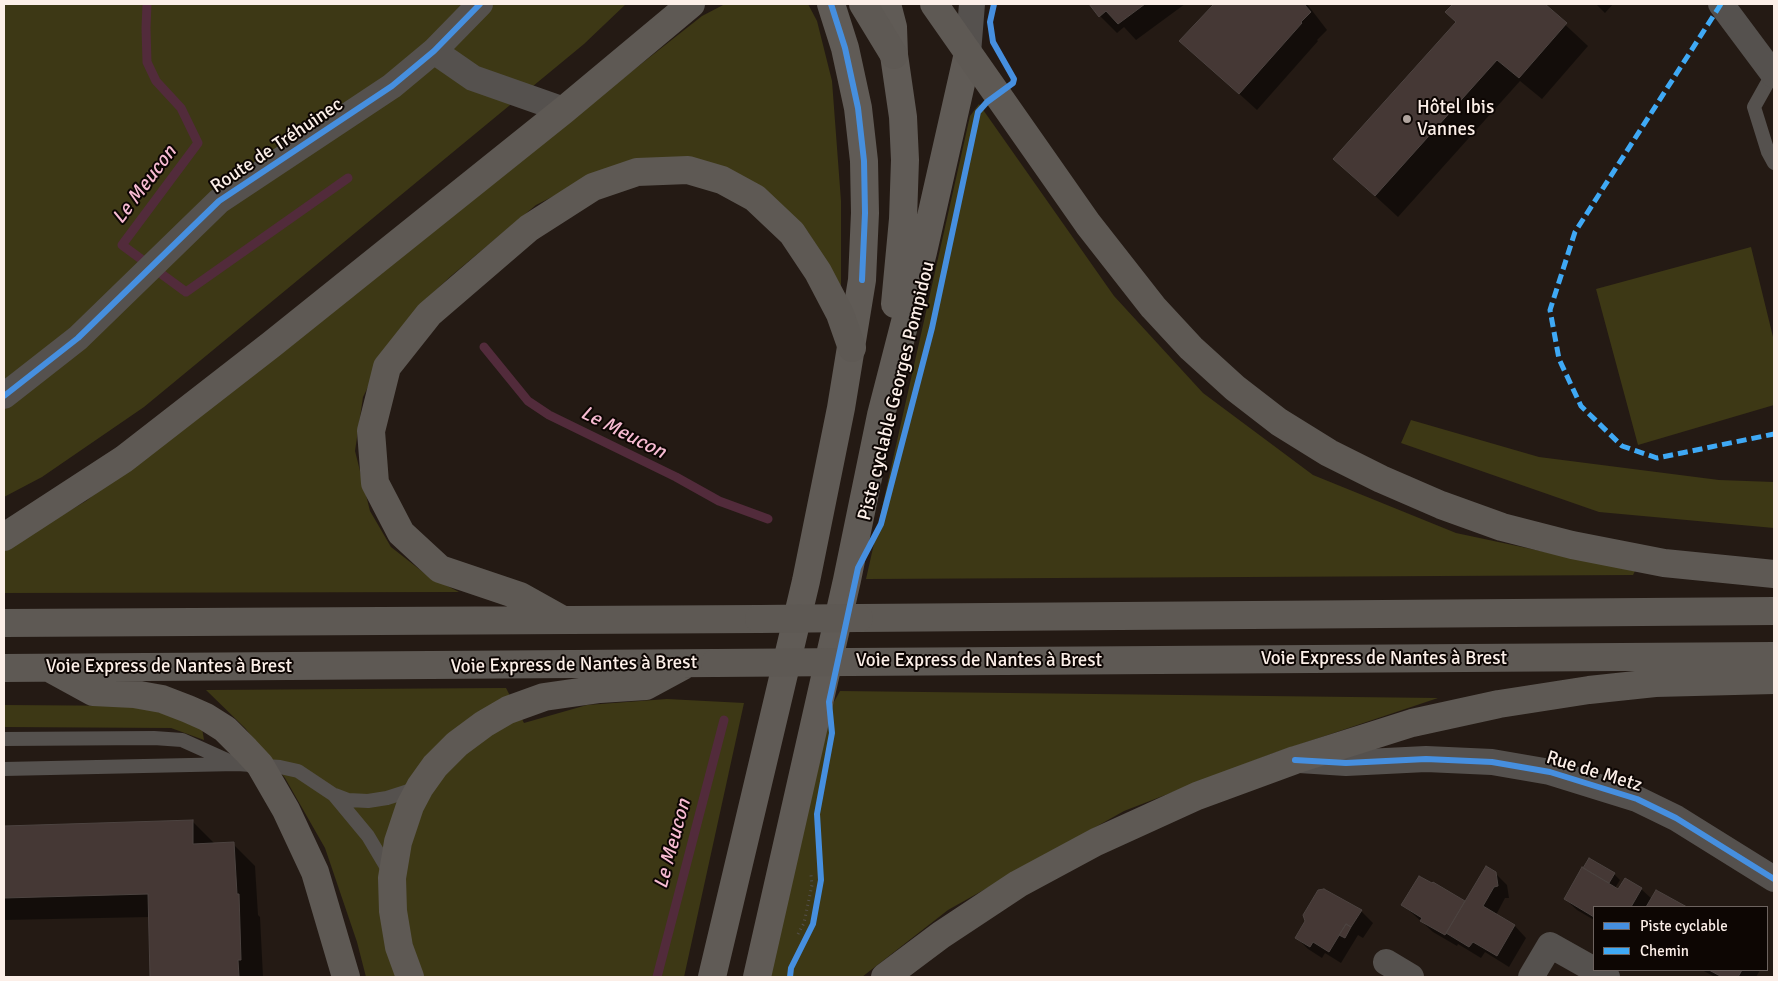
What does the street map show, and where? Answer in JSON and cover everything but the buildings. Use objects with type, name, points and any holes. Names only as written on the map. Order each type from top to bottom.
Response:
[{"type":"highway","points":[[4,537],[124,459],[272,344],[564,110],[691,4]]},
{"type":"highway","points":[[863,4],[894,55]]},
{"type":"highway","points":[[934,4],[1088,224],[1153,307],[1191,348],[1235,388],[1279,422],[1329,453],[1381,479],[1441,505],[1502,527],[1572,545],[1664,563],[1774,574]]},
{"type":"highway","points":[[563,620],[520,596],[440,569],[401,533],[375,483],[371,431],[387,367],[429,314],[529,228],[593,187],[637,172],[688,170],[722,180],[755,198],[792,233],[818,272],[836,306],[852,348]]},
{"type":"highway","points":[[4,623],[1774,611]]},
{"type":"highway","name":"Voie Express de Nantes à Brest","points":[[4,668],[1774,656]]},
{"type":"highway","points":[[410,977],[398,947],[393,911],[392,878],[398,842],[410,806],[420,787],[435,766],[457,744],[484,724],[508,710],[544,697],[600,689],[646,686],[686,664]]},
{"type":"highway","points":[[49,668],[93,692],[162,699],[206,717],[224,730],[248,765],[286,810],[315,872],[346,977]]},
{"type":"highway","points":[[885,977],[941,935],[1018,884],[1096,842],[1197,796],[1295,760],[1412,723],[1499,704],[1589,690],[1655,683],[1774,680]]},
{"type":"main road","points":[[712,977],[806,581],[841,408],[862,280],[865,213],[864,162],[846,48],[831,4]]},
{"type":"main road","points":[[881,415],[892,332],[903,219],[905,160],[903,117],[894,55],[893,27],[887,4]]},
{"type":"main road","points":[[758,977],[845,590],[881,415],[923,252],[968,54]]},
{"type":"street","name":"Route de Tréhuinec","points":[[4,396],[78,338],[219,201],[392,86],[434,51],[480,4]]},
{"type":"street","points":[[968,54],[972,4]]},
{"type":"street","points":[[1721,4],[1774,74]]},
{"type":"street","points":[[434,51],[473,78],[564,110]]},
{"type":"street","name":"Rue de Metz","points":[[1295,760],[1346,763],[1426,759],[1492,762],[1550,772],[1637,799],[1676,818],[1774,879]]},
{"type":"street","points":[[1531,977],[1550,945],[1593,969]]},
{"type":"street","points":[[1386,962],[1411,977]]},
{"type":"lane","points":[[1774,74],[1754,107],[1768,152],[1774,163]]},
{"type":"lane","points":[[4,739],[154,738],[182,740],[248,765]]},
{"type":"lane","points":[[4,768],[248,765],[298,771],[334,795],[348,800],[368,801],[387,798],[420,787]]},
{"type":"lane","points":[[334,795],[368,836],[392,878]]},
{"type":"shaded area","points":[[4,4],[626,4],[584,44],[144,407],[42,477],[4,497]]},
{"type":"shaded area","points":[[725,4],[808,4],[817,21],[832,81],[841,201],[841,286],[808,232],[772,200],[609,168],[536,205],[423,302],[389,345],[363,397],[355,451],[370,511],[391,547],[428,576],[459,592],[4,593],[4,549],[86,501],[702,16]]},
{"type":"shaded area","points":[[979,104],[1114,296],[1203,393],[1313,475],[1456,533],[1635,571],[1633,575],[866,579],[970,116]]},
{"type":"shaded area","points":[[1751,247],[1774,341],[1774,405],[1638,445],[1596,289]]},
{"type":"shaded area","points":[[1411,420],[1539,457],[1719,480],[1774,482],[1774,528],[1599,512],[1401,443]]},
{"type":"shaded area","points":[[506,688],[524,723],[587,705],[667,699],[744,703],[684,977],[366,977],[357,942],[325,848],[285,778],[245,728],[206,690]]},
{"type":"shaded area","points":[[840,691],[1438,698],[1271,754],[1124,811],[948,910],[862,977],[768,977],[816,734]]},
{"type":"shaded area","points":[[4,705],[149,706],[202,728],[204,740],[171,728],[4,727]]},
{"type":"waterway","name":"Le Meucon","points":[[147,4],[147,62],[156,81],[181,108],[198,143],[122,245],[186,292],[348,178]]},
{"type":"waterway","name":"Le Meucon","points":[[484,347],[528,401],[549,415],[676,477],[719,501],[768,519]]},
{"type":"waterway","name":"Le Meucon","points":[[657,977],[724,720]]},
{"type":"marked path","points":[[1721,4],[1575,232],[1550,310],[1559,359],[1581,406],[1622,446],[1657,458],[1774,434]]},
{"type":"cycle path","points":[[4,396],[78,338],[219,201],[392,86],[434,51],[480,4]]},
{"type":"cycle path","points":[[831,4],[845,48],[858,108],[864,161],[865,213],[862,280]]},
{"type":"cycle path","name":"Piste cyclable Georges Pompidou","points":[[790,977],[791,968],[813,924],[821,880],[817,814],[832,733],[829,702],[858,568],[881,524],[932,328],[978,112],[987,102],[1013,83],[1014,79],[993,42],[990,22],[994,4]]},
{"type":"cycle path","points":[[1295,760],[1346,763],[1426,759],[1492,762],[1550,772],[1637,799],[1676,818],[1774,879]]},
{"type":"place","name":"Hôtel Ibis Vannes","points":[[1407,119]]}]
